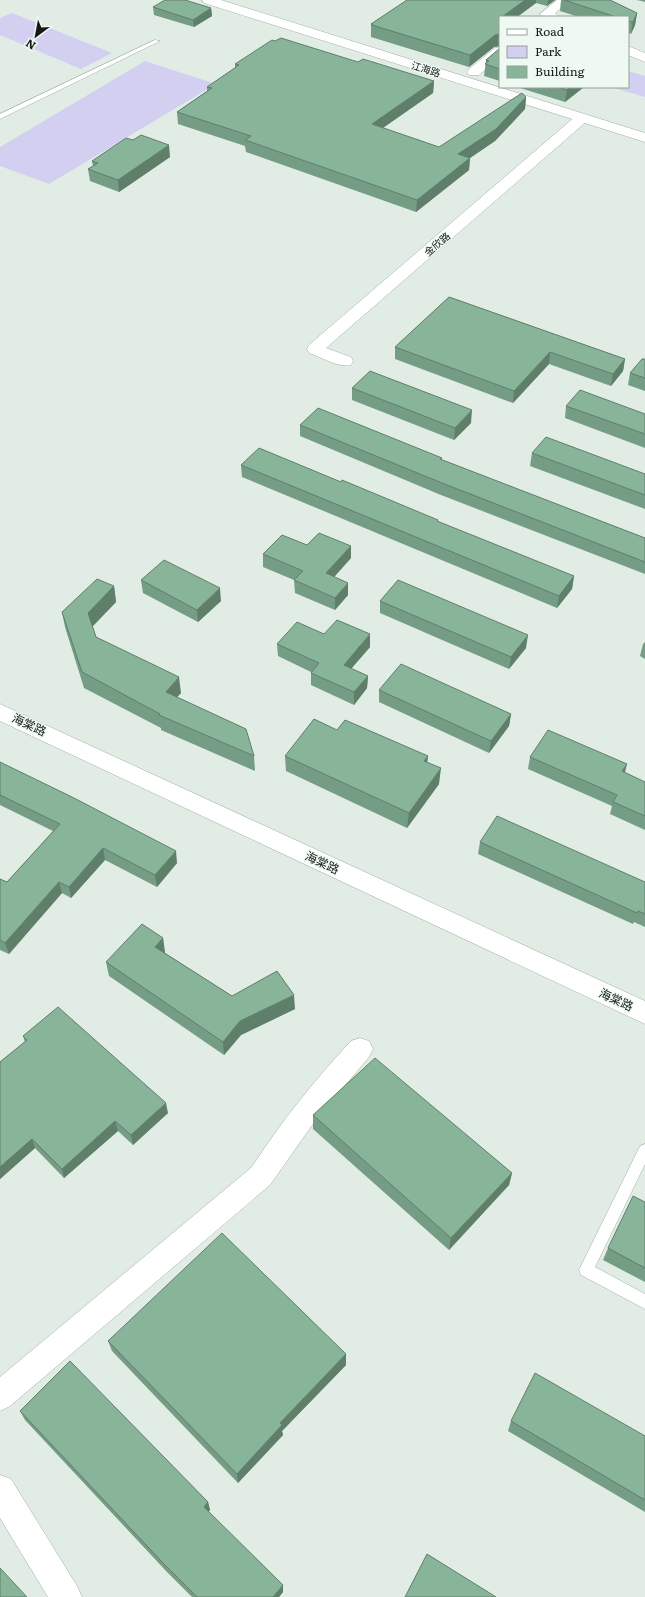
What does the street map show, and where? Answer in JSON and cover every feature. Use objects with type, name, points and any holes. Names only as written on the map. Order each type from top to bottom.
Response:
[{"type":"street","name":"江海路","points":[[208,0],[645,138]]},
{"type":"street","points":[[547,16],[565,0]]},
{"type":"street","points":[[629,50],[645,58]]},
{"type":"street","points":[[474,72],[499,52]]},
{"type":"street","name":"金欣路","points":[[345,361],[315,350],[582,118]]},
{"type":"street","name":"海棠路","points":[[0,712],[645,1013]]},
{"type":"street","points":[[0,1396],[261,1176],[280,1145],[329,1081],[360,1049]]},
{"type":"street","points":[[0,1490],[66,1597]]},
{"type":"lane","points":[[0,117],[157,42]]},
{"type":"lane","points":[[645,1150],[586,1270],[645,1302]]},
{"type":"green space","points":[[12,13],[112,53],[81,69],[0,35],[0,18]]},
{"type":"green space","points":[[145,61],[216,84],[49,184],[0,166],[0,147]]},
{"type":"green space","points":[[629,71],[645,76],[645,97],[614,88],[629,88]]},
{"type":"building","points":[[165,0],[185,0],[211,8],[193,20],[153,7]]},
{"type":"building","points":[[407,0],[525,0],[503,16],[499,16],[499,34],[495,35],[470,55],[371,24]]},
{"type":"building","points":[[564,0],[610,0],[637,13],[633,22],[629,21],[629,16],[613,16]]},
{"type":"building","points":[[281,38],[358,62],[363,59],[434,81],[372,124],[439,147],[522,93],[526,97],[496,129],[458,154],[470,158],[417,200],[245,140],[251,136],[177,112],[212,88],[207,87],[239,65],[235,64],[272,40],[275,41]]},
{"type":"building","points":[[499,49],[499,69],[485,64],[489,61],[486,60]]},
{"type":"building","points":[[141,135],[169,145],[118,180],[88,169],[98,163],[92,161],[126,138],[133,140]]},
{"type":"building","points":[[449,297],[625,359],[613,374],[550,352],[514,391],[395,347]]},
{"type":"building","points":[[642,359],[645,359],[645,378],[630,373]]},
{"type":"building","points":[[370,371],[472,410],[455,428],[352,388]]},
{"type":"building","points":[[580,390],[645,414],[645,434],[566,406]]},
{"type":"building","points":[[318,408],[442,458],[440,459],[645,538],[645,562],[442,483],[300,425]]},
{"type":"building","points":[[546,437],[645,474],[645,495],[532,453]]},
{"type":"building","points":[[259,448],[341,482],[342,480],[438,520],[437,521],[574,576],[559,596],[241,465]]},
{"type":"building","points":[[319,533],[351,546],[326,573],[348,583],[335,598],[294,580],[303,571],[263,554],[282,535],[307,545]]},
{"type":"building","points":[[164,560],[220,588],[197,610],[141,580]]},
{"type":"building","points":[[97,579],[114,586],[88,613],[96,637],[179,677],[166,692],[246,729],[254,756],[159,715],[160,714],[82,672],[62,612]]},
{"type":"building","points":[[398,580],[528,635],[511,657],[380,601]]},
{"type":"building","points":[[337,620],[370,634],[344,665],[368,676],[354,692],[311,673],[319,663],[277,644],[297,622],[324,634]]},
{"type":"building","points":[[401,664],[511,714],[491,741],[379,690]]},
{"type":"building","points":[[314,719],[337,730],[345,720],[428,756],[424,761],[441,768],[409,813],[285,756]]},
{"type":"building","points":[[548,730],[627,764],[622,771],[645,782],[645,816],[613,802],[617,795],[530,757]]},
{"type":"building","points":[[0,762],[72,797],[176,851],[155,875],[103,848],[69,887],[59,882],[5,943],[0,940],[0,879],[7,882],[60,824],[0,795]]},
{"type":"building","points":[[497,816],[645,882],[645,914],[638,911],[637,913],[480,842]]},
{"type":"building","points":[[142,924],[163,938],[155,947],[232,996],[277,971],[294,995],[240,1021],[223,1042],[106,962]]},
{"type":"building","points":[[58,1007],[166,1103],[131,1135],[115,1121],[62,1169],[32,1139],[0,1167],[0,1062],[27,1040],[23,1036]]},
{"type":"building","points":[[375,1058],[512,1173],[451,1238],[313,1115]]},
{"type":"building","points":[[633,1196],[645,1202],[645,1268],[608,1248]]},
{"type":"building","points":[[222,1233],[346,1354],[280,1423],[282,1425],[237,1474],[108,1341]]},
{"type":"building","points":[[70,1361],[208,1502],[204,1507],[283,1585],[273,1597],[197,1597],[20,1411]]},
{"type":"building","points":[[535,1373],[645,1436],[645,1500],[511,1421]]},
{"type":"building","points":[[427,1554],[496,1597],[405,1597]]},
{"type":"building","points":[[0,1568],[27,1597],[0,1597]]}]
